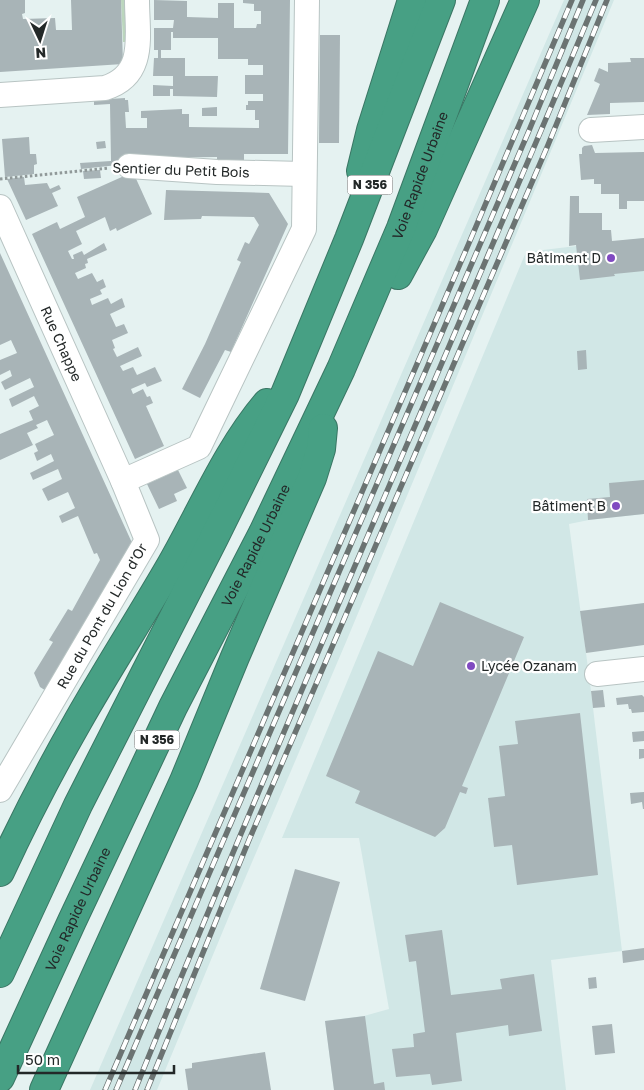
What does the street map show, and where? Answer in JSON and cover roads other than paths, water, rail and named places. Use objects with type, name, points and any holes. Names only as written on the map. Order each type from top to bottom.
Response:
[{"type":"highway","points":[[349,239],[362,162],[412,0]]},
{"type":"highway","name":"N 356","points":[[0,973],[78,805],[223,521],[296,369],[349,239],[441,0]]},
{"type":"highway","name":"Voie Rapide Urbaine","points":[[0,1078],[173,707],[267,524],[357,331],[401,228],[485,0]]},
{"type":"highway","points":[[357,331],[378,304],[411,253],[525,0]]},
{"type":"highway","points":[[0,872],[65,744],[188,536],[238,444],[255,417],[296,369]]},
{"type":"highway","points":[[44,1090],[184,781],[312,478],[321,449],[323,406]]},
{"type":"street","points":[[0,94],[104,88],[115,85],[130,72],[137,56],[137,0]]},
{"type":"street","points":[[123,481],[199,447],[304,229],[303,174],[307,0]]},
{"type":"street","points":[[591,130],[644,127]]},
{"type":"street","name":"Sentier du Petit Bois","points":[[130,166],[217,172],[303,174]]},
{"type":"street","name":"Rue Chappe","points":[[0,207],[123,481]]},
{"type":"street","name":"Rue du Pont du Lion d'Or","points":[[0,790],[148,540],[123,481]]},
{"type":"street","points":[[597,674],[644,669]]},
{"type":"railway","points":[[105,1090],[572,0]]},
{"type":"railway","points":[[116,1090],[528,133],[583,0]]},
{"type":"railway","points":[[135,1090],[248,817],[596,0]]},
{"type":"railway","points":[[147,1090],[249,840],[548,145],[607,0]]},
{"type":"place","name":"Bâtiment D","points":[[611,258]]},
{"type":"place","name":"Bâtiment B","points":[[616,506]]},
{"type":"place","name":"Lycée Ozanam","points":[[471,666]]}]
